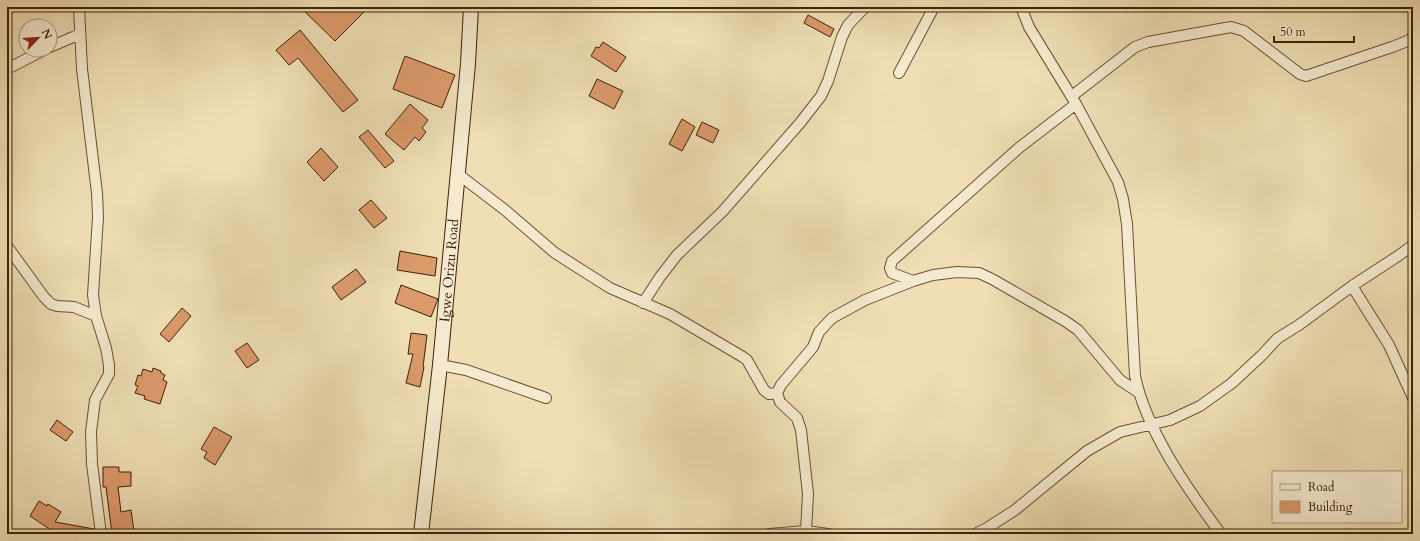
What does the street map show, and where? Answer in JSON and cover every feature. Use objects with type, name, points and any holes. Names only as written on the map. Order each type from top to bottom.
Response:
[{"type":"main road","name":"Igwe Orizu Road","points":[[421,534],[440,365],[468,64],[471,7]]},
{"type":"street","points":[[79,7],[82,69],[98,217],[93,295],[96,316],[106,348],[109,365],[108,374],[95,400],[90,432],[92,464],[101,534]]},
{"type":"street","points":[[644,303],[660,277],[677,254],[723,211],[800,123],[820,96],[828,81],[842,37],[848,25],[865,7]]},
{"type":"street","points":[[899,73],[934,7]]},
{"type":"street","points":[[1021,7],[1029,27],[1074,100],[1118,182],[1123,199],[1127,224],[1135,376],[1138,392],[1152,425],[1176,469],[1220,534]]},
{"type":"street","points":[[913,281],[892,273],[890,268],[892,261],[1135,47],[1148,42],[1231,27],[1244,31],[1300,74],[1306,76],[1392,47],[1410,40],[1413,36]]},
{"type":"street","points":[[58,44],[80,34]]},
{"type":"street","points":[[7,69],[28,58]]},
{"type":"street","points":[[458,174],[505,210],[555,253],[610,288],[670,314],[743,357],[747,360],[764,390],[769,394],[777,393]]},
{"type":"street","points":[[975,534],[1015,510],[1087,451],[1120,432],[1170,420],[1200,406],[1232,383],[1278,338],[1413,245]]},
{"type":"street","points":[[7,246],[44,297],[51,304],[57,306],[74,307],[96,316]]},
{"type":"street","points":[[777,393],[813,347],[819,332],[832,318],[865,300],[913,281],[933,275],[958,272],[979,273],[992,279],[1078,330],[1120,380],[1138,392]]},
{"type":"street","points":[[1352,286],[1389,345],[1413,398]]},
{"type":"street","points":[[440,365],[466,370],[546,398]]},
{"type":"street","points":[[777,393],[780,402],[797,418],[801,430],[808,494],[806,531]]},
{"type":"street","points":[[769,534],[806,531],[828,534]]},
{"type":"building","points":[[300,7],[369,7],[335,41]]},
{"type":"building","points":[[808,15],[834,29],[830,37],[804,23]]},
{"type":"building","points":[[300,30],[358,100],[343,112],[298,58],[289,65],[276,50]]},
{"type":"building","points":[[603,42],[626,57],[616,72],[591,56],[596,47],[599,48]]},
{"type":"building","points":[[405,56],[455,75],[442,108],[393,89]]},
{"type":"building","points":[[597,79],[623,91],[614,109],[589,96]]},
{"type":"building","points":[[410,104],[428,120],[422,128],[426,132],[419,141],[415,137],[404,150],[385,134]]},
{"type":"building","points":[[682,119],[695,127],[682,151],[669,144]]},
{"type":"building","points":[[702,122],[719,130],[713,143],[696,135]]},
{"type":"building","points":[[368,130],[394,161],[385,168],[359,137]]},
{"type":"building","points":[[321,148],[338,167],[324,181],[307,162]]},
{"type":"building","points":[[371,200],[387,218],[374,228],[359,210]]},
{"type":"building","points":[[400,251],[437,258],[435,276],[397,270]]},
{"type":"building","points":[[356,269],[366,282],[341,300],[332,287]]},
{"type":"building","points":[[401,285],[438,299],[431,317],[395,303]]},
{"type":"building","points":[[182,308],[191,316],[169,342],[160,334]]},
{"type":"building","points":[[411,333],[427,335],[424,367],[420,387],[406,383],[413,354],[408,354]]},
{"type":"building","points":[[247,343],[259,360],[247,368],[235,351]]},
{"type":"building","points":[[153,368],[161,371],[161,373],[165,375],[163,380],[167,382],[160,404],[144,399],[145,396],[135,393],[138,386],[135,385],[138,375],[141,376],[143,369],[152,372]]},
{"type":"building","points":[[57,420],[73,432],[66,441],[50,430]]},
{"type":"building","points":[[214,427],[232,437],[215,465],[204,458],[207,452],[201,449]]},
{"type":"building","points":[[103,467],[119,467],[119,472],[131,472],[131,486],[118,487],[121,512],[131,510],[134,531],[112,534],[106,487],[103,487]]},
{"type":"building","points":[[39,501],[47,506],[48,504],[61,512],[55,522],[94,529],[94,534],[57,534],[30,516]]}]
